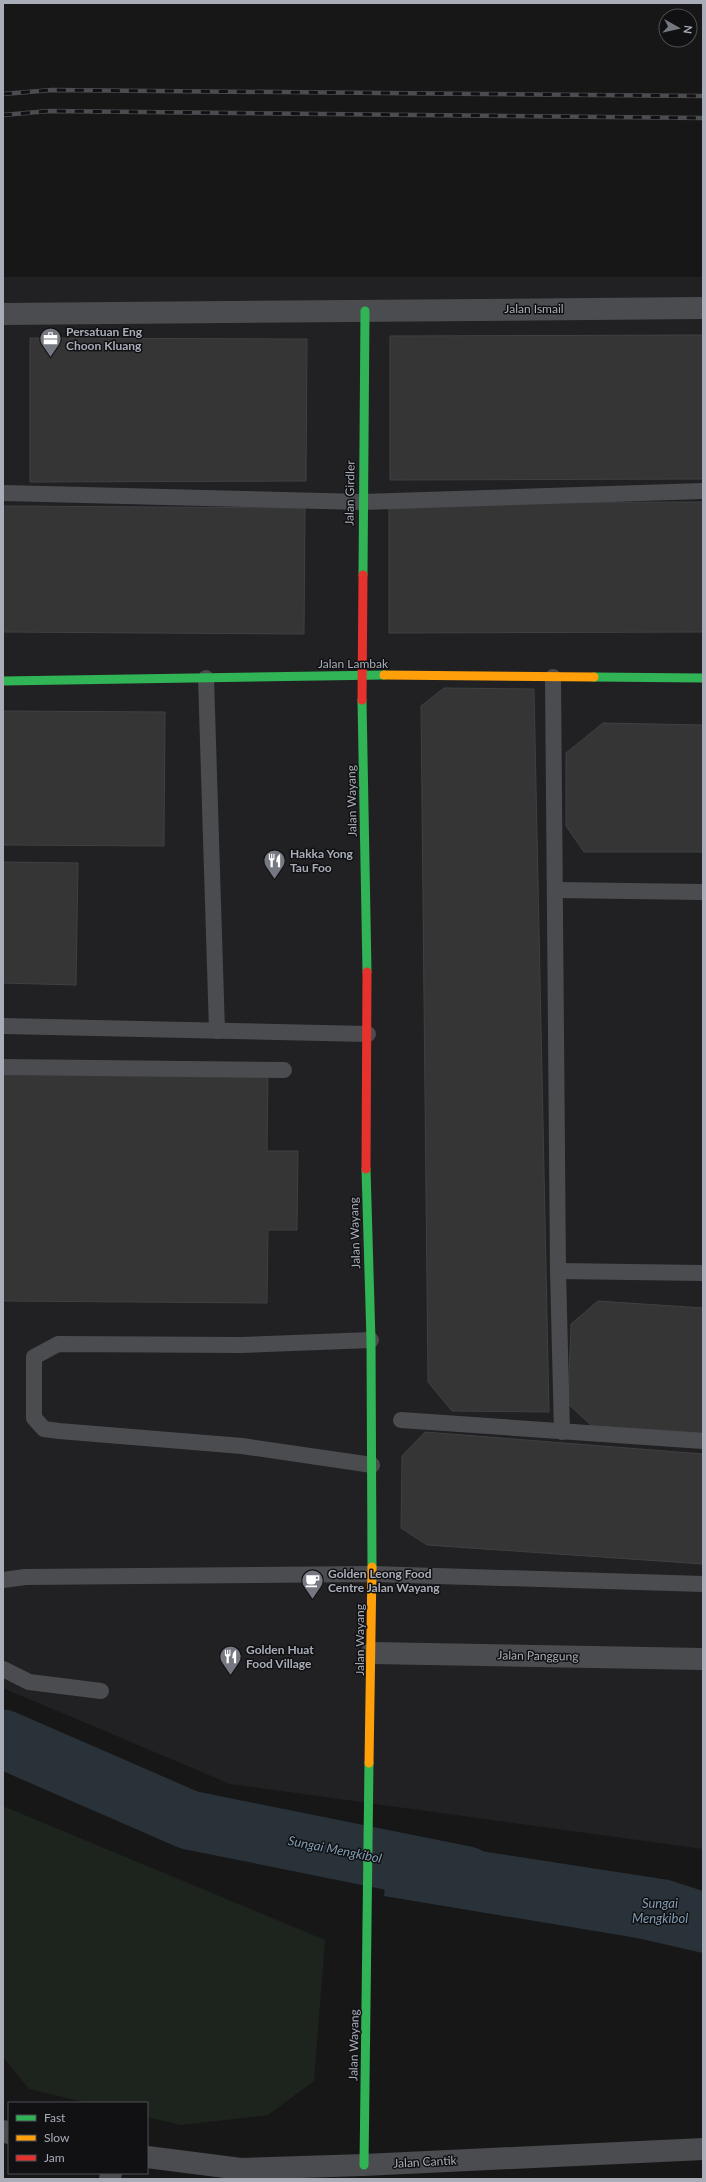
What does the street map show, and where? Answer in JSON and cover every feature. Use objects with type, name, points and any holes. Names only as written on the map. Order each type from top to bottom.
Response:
[{"type":"street","name":"Jalan Ismail","points":[[3,314],[703,308]]},
{"type":"street","name":"Jalan Girdler","points":[[362,675],[362,502],[365,311]]},
{"type":"street","name":"Jalan Lambak","points":[[3,682],[362,675],[703,678]]},
{"type":"street","name":"Jalan Wayang","points":[[362,675],[368,1034],[366,1196],[371,1340],[369,1387],[372,1465],[372,1653],[364,2165]]},
{"type":"street","name":"Jalan Panggung","points":[[372,1653],[703,1659]]},
{"type":"street","name":"Jalan Cantik","points":[[148,2157],[241,2169],[364,2165],[703,2149]]},
{"type":"lane","points":[[3,493],[362,502],[703,491]]},
{"type":"lane","points":[[553,677],[556,890],[558,1271],[562,1432]]},
{"type":"lane","points":[[206,678],[217,1031]]},
{"type":"lane","points":[[556,890],[703,892]]},
{"type":"lane","points":[[3,1026],[368,1034]]},
{"type":"lane","points":[[3,1066],[284,1070]]},
{"type":"lane","points":[[558,1271],[703,1273]]},
{"type":"lane","points":[[371,1340],[241,1345],[58,1344],[34,1357],[34,1418],[44,1429],[242,1446],[372,1465]]},
{"type":"lane","points":[[401,1420],[703,1441]]},
{"type":"lane","points":[[3,1580],[25,1577],[372,1574],[703,1584]]},
{"type":"lane","points":[[3,1669],[29,1682],[101,1691]]},
{"type":"shaded area","points":[[3,277],[703,277],[703,1849],[230,1784],[3,1688]]},
{"type":"shaded area","points":[[3,1806],[325,1940],[314,2081],[268,2115],[181,2125],[148,2117],[148,2102],[84,2102],[29,2089],[3,2057]]},
{"type":"water","name":"Sungai Mengkibol","points":[[389,1837],[669,1880],[703,1891],[703,1953],[637,1938],[384,1896]]},
{"type":"building","points":[[703,335],[703,479],[390,480],[390,336]]},
{"type":"building","points":[[30,338],[307,339],[306,481],[30,482]]},
{"type":"building","points":[[703,502],[703,632],[389,633],[389,503]]},
{"type":"building","points":[[3,506],[305,508],[304,634],[3,632]]},
{"type":"building","points":[[444,688],[534,689],[549,1412],[452,1411],[428,1382],[421,706]]},
{"type":"building","points":[[3,711],[165,712],[164,846],[3,845]]},
{"type":"building","points":[[603,723],[703,725],[703,852],[584,852],[566,826],[566,753]]},
{"type":"building","points":[[3,862],[78,863],[76,985],[3,983]]},
{"type":"building","points":[[3,1070],[268,1072],[267,1151],[298,1151],[297,1230],[268,1230],[267,1303],[3,1301]]},
{"type":"building","points":[[598,1301],[703,1308],[703,1433],[592,1426],[568,1404],[571,1324]]},
{"type":"building","points":[[425,1432],[703,1454],[703,1564],[427,1545],[401,1528],[402,1456]]},
{"type":"waterway","name":"Sungai Mengkibol","points":[[3,1739],[189,1820],[467,1876]]},
{"type":"railway","points":[[3,94],[52,90],[703,96]]},
{"type":"railway","points":[[3,115],[49,111],[703,118]]},
{"type":"traffic: fast","points":[[363,575],[365,311]]},
{"type":"traffic: fast","points":[[3,681],[384,675]]},
{"type":"traffic: fast","points":[[594,677],[703,678]]},
{"type":"traffic: fast","points":[[362,700],[367,972]]},
{"type":"traffic: fast","points":[[366,1169],[371,1340],[372,1567]]},
{"type":"traffic: fast","points":[[364,2165],[369,1763]]},
{"type":"traffic: slow","points":[[384,675],[594,677]]},
{"type":"traffic: slow","points":[[369,1763],[372,1567]]},
{"type":"traffic: jam","points":[[362,700],[363,575]]},
{"type":"traffic: jam","points":[[366,1169],[367,972]]},
{"type":"place","name":"Persatuan Eng Choon Kluang","points":[[51,358]]},
{"type":"place","name":"Hakka Yong Tau Foo","points":[[274,880]]},
{"type":"place","name":"Golden Leong Food Centre Jalan Wayang","points":[[312,1600]]},
{"type":"place","name":"Golden Huat Food Village","points":[[231,1676]]}]
